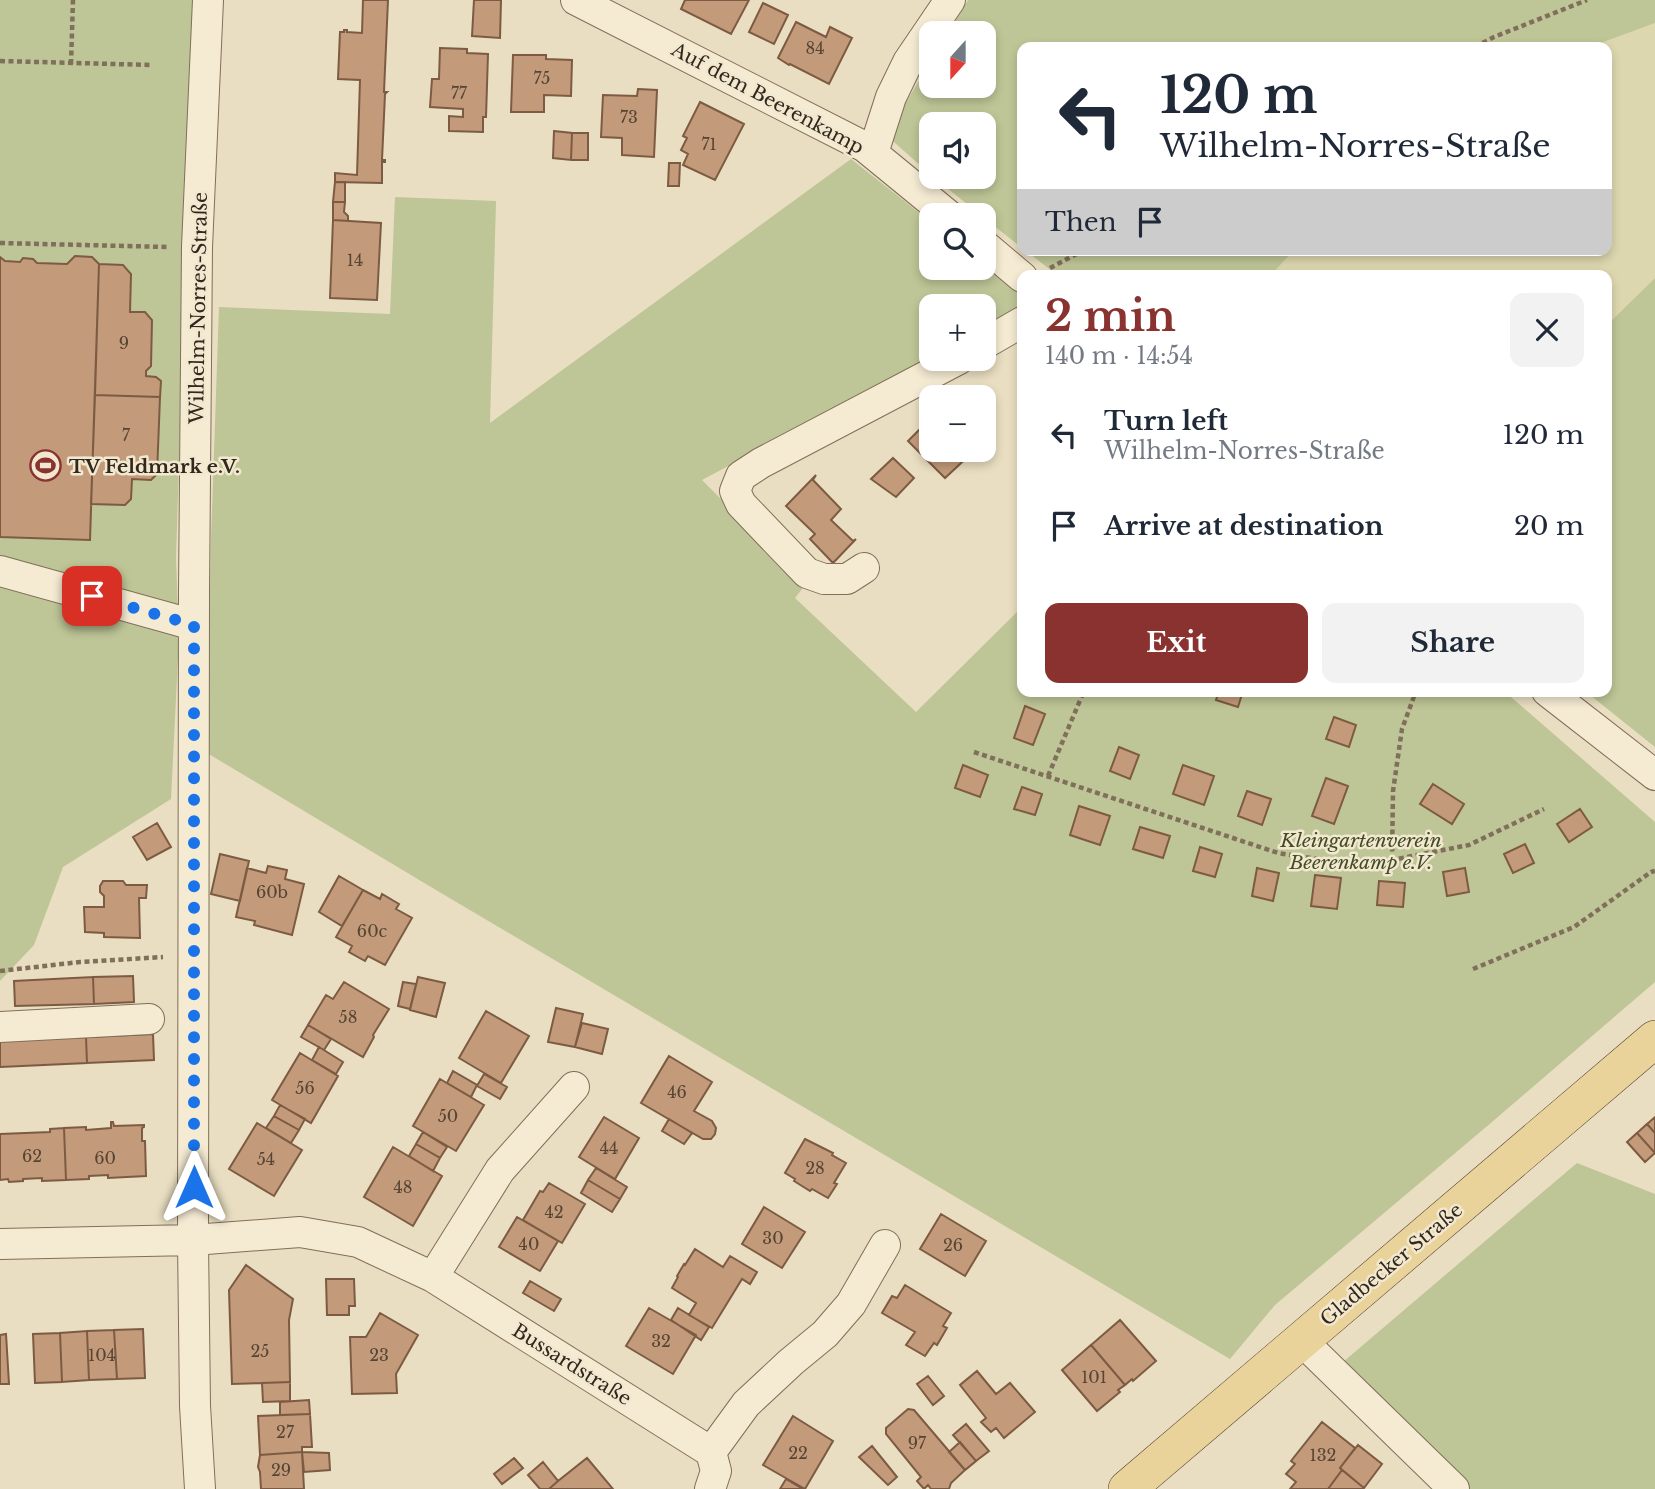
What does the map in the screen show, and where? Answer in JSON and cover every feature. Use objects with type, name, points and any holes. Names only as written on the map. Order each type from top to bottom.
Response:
[{"type":"main road","name":"Gladbecker Straße","points":[[1127,1489],[1655,1039]]},
{"type":"street","name":"Wilhelm-Norres-Straße","points":[[194,625],[197,247],[208,0]]},
{"type":"street","name":"Auf dem Beerenkamp","points":[[576,0],[865,147],[933,203]]},
{"type":"street","points":[[873,153],[891,97],[908,62],[950,0]]},
{"type":"street","points":[[996,252],[1030,270]]},
{"type":"street","points":[[996,337],[1017,325]]},
{"type":"street","points":[[864,568],[848,579],[824,579],[807,573],[741,505],[735,491],[741,476],[783,451],[937,371]]},
{"type":"street","points":[[0,571],[194,625],[195,1406],[200,1489]]},
{"type":"street","points":[[1556,697],[1655,775]]},
{"type":"street","points":[[0,1027],[149,1019]]},
{"type":"street","points":[[433,1277],[500,1170],[574,1087]]},
{"type":"street","name":"Bussardstraße","points":[[0,1244],[194,1240],[300,1232],[358,1242],[433,1277],[711,1452]]},
{"type":"street","points":[[710,1489],[716,1471],[711,1452],[746,1404],[790,1362],[825,1334],[851,1304],[885,1245]]},
{"type":"street","points":[[1302,1341],[1454,1489]]},
{"type":"path","points":[[71,64],[73,0]]},
{"type":"path","points":[[1484,42],[1587,0]]},
{"type":"path","points":[[0,61],[152,65]]},
{"type":"path","points":[[0,243],[197,247]]},
{"type":"path","points":[[1041,270],[1071,256]]},
{"type":"path","points":[[1048,776],[1081,697]]},
{"type":"path","points":[[1392,860],[1393,791],[1402,729],[1414,697]]},
{"type":"path","points":[[974,752],[1278,853],[1330,861],[1392,860],[1469,845],[1544,809]]},
{"type":"path","points":[[1473,969],[1574,928],[1655,871]]},
{"type":"path","points":[[0,971],[80,962],[194,955]]},
{"type":"shaded area","points":[[1655,23],[1655,278],[1612,320],[1612,270],[1276,270],[1288,256],[1612,256],[1612,42],[1604,42]]},
{"type":"green space","points":[[0,0],[198,0],[183,329],[176,559],[179,638],[171,799],[63,867],[34,945],[0,981]]},
{"type":"green space","points":[[968,0],[1655,0],[1655,23],[1604,42],[1017,42],[1017,244],[996,227],[996,203],[966,203],[948,189],[996,189],[996,112],[919,112],[919,164],[886,135],[919,81],[919,98],[996,98],[996,21],[955,21]]},
{"type":"green space","name":"Kleingartenverein Beerenkamp e.V.","points":[[851,159],[919,213],[919,280],[996,280],[996,272],[1017,289],[1017,313],[996,324],[996,294],[919,294],[919,364],[702,480],[806,584],[795,598],[916,712],[1017,612],[1017,697],[1511,697],[1655,822],[1655,982],[1275,1305],[1230,1359],[207,753],[219,307],[390,314],[395,197],[496,201],[490,423]]},
{"type":"green space","points":[[1033,256],[1288,256],[1276,270],[1051,270]]},
{"type":"green space","points":[[1655,278],[1655,747],[1592,697],[1612,697],[1612,320]]},
{"type":"green space","points":[[1577,1163],[1655,1194],[1655,1489],[1469,1489],[1343,1362]]},
{"type":"building","points":[[363,0],[388,0],[384,92],[387,92],[382,160],[385,162],[382,162],[382,183],[335,182],[335,173],[357,175],[360,80],[338,79],[340,32],[347,30],[362,33]]},
{"type":"building","points":[[474,0],[501,0],[500,38],[472,36]]},
{"type":"building","points":[[685,0],[749,0],[731,34],[681,9]]},
{"type":"building","points":[[763,3],[788,15],[774,44],[749,32]]},
{"type":"building","points":[[796,22],[826,37],[830,27],[852,38],[829,84],[778,58]]},
{"type":"building","points":[[440,48],[467,49],[467,53],[488,54],[483,132],[449,131],[449,116],[463,117],[463,109],[430,107],[432,79],[439,79]]},
{"type":"building","points":[[513,55],[546,55],[546,59],[572,60],[571,96],[544,95],[544,112],[511,112]]},
{"type":"building","points":[[638,89],[657,90],[654,157],[622,155],[622,138],[601,137],[603,95],[637,96]]},
{"type":"building","points":[[700,102],[744,124],[715,180],[683,165],[688,154],[681,150],[687,138],[683,136]]},
{"type":"building","points":[[554,131],[572,133],[571,160],[553,158]]},
{"type":"building","points":[[572,133],[588,133],[588,160],[571,160]]},
{"type":"building","points":[[669,163],[680,163],[679,186],[668,186]]},
{"type":"building","points":[[335,182],[345,182],[345,202],[333,202]]},
{"type":"building","points":[[333,202],[345,202],[344,212],[348,221],[333,220]]},
{"type":"building","points":[[333,220],[381,223],[377,300],[330,298]]},
{"type":"building","name":"TV Feldmark e.V.","points":[[75,256],[92,257],[99,264],[90,540],[0,537],[0,257],[5,261],[20,262],[23,258],[33,259],[37,263],[67,264]]},
{"type":"building","points":[[99,264],[123,265],[131,274],[130,312],[145,312],[152,320],[151,366],[146,371],[146,376],[156,377],[161,381],[160,397],[95,395]]},
{"type":"building","points":[[95,395],[160,397],[157,474],[151,480],[132,479],[131,499],[125,505],[91,504]]},
{"type":"building","points":[[919,430],[919,452],[908,441]]},
{"type":"building","points":[[893,458],[914,478],[896,497],[871,479]]},
{"type":"building","points":[[929,462],[962,462],[945,478]]},
{"type":"building","points":[[816,475],[813,480],[841,509],[831,520],[853,541],[856,539],[833,563],[810,539],[815,534],[786,506]]},
{"type":"building","points":[[1217,697],[1241,697],[1238,707],[1216,700]]},
{"type":"building","points":[[1025,706],[1045,714],[1033,745],[1014,738]]},
{"type":"building","points":[[1334,717],[1356,725],[1349,747],[1326,739]]},
{"type":"building","points":[[1119,747],[1139,755],[1130,779],[1110,771]]},
{"type":"building","points":[[963,765],[988,775],[980,797],[955,788]]},
{"type":"building","points":[[1183,765],[1214,776],[1204,805],[1173,794]]},
{"type":"building","points":[[1326,778],[1348,786],[1334,824],[1312,816]]},
{"type":"building","points":[[1433,784],[1464,804],[1452,824],[1420,804]]},
{"type":"building","points":[[1022,787],[1042,794],[1035,815],[1014,809]]},
{"type":"building","points":[[1247,791],[1271,799],[1262,825],[1238,816]]},
{"type":"building","points":[[1079,806],[1110,816],[1100,845],[1070,835]]},
{"type":"building","points":[[1580,809],[1592,827],[1569,842],[1557,824]]},
{"type":"building","points":[[157,823],[171,847],[147,860],[133,837]]},
{"type":"building","points":[[1140,827],[1170,836],[1163,858],[1133,849]]},
{"type":"building","points":[[1525,844],[1534,863],[1513,873],[1504,854]]},
{"type":"building","points":[[1200,847],[1222,854],[1215,877],[1193,871]]},
{"type":"building","points":[[220,854],[249,861],[240,901],[211,894]]},
{"type":"building","points":[[268,866],[287,870],[285,879],[304,884],[292,935],[254,925],[255,921],[236,917],[247,868],[266,873]]},
{"type":"building","points":[[1257,868],[1279,873],[1273,901],[1252,896]]},
{"type":"building","points":[[1465,868],[1469,892],[1447,896],[1443,872]]},
{"type":"building","points":[[1315,875],[1341,878],[1337,909],[1311,906]]},
{"type":"building","points":[[339,876],[363,890],[342,926],[319,912]]},
{"type":"building","points":[[103,881],[147,885],[146,898],[139,898],[140,938],[104,937],[104,933],[85,932],[84,907],[104,907],[104,896],[100,892]]},
{"type":"building","points":[[1379,881],[1405,883],[1403,907],[1377,905]]},
{"type":"building","points":[[363,890],[380,899],[382,894],[399,904],[396,909],[412,918],[385,965],[368,956],[365,961],[349,952],[352,946],[336,937]]},
{"type":"building","points":[[133,976],[134,1002],[94,1004],[93,977]]},
{"type":"building","points":[[93,977],[94,1004],[15,1006],[14,981]]},
{"type":"building","points":[[418,977],[445,983],[436,1017],[410,1010]]},
{"type":"building","points":[[344,982],[389,1009],[363,1057],[308,1025],[326,995],[333,999]]},
{"type":"building","points":[[403,982],[416,984],[410,1009],[398,1006]]},
{"type":"building","points":[[556,1008],[583,1014],[575,1047],[548,1042]]},
{"type":"building","points":[[486,1011],[529,1036],[501,1083],[459,1058]]},
{"type":"building","points":[[582,1023],[608,1029],[602,1054],[575,1047]]},
{"type":"building","points":[[308,1025],[331,1039],[324,1050],[301,1037]]},
{"type":"building","points":[[153,1034],[154,1060],[87,1063],[86,1037]]},
{"type":"building","points":[[86,1037],[87,1063],[0,1067],[0,1041]]},
{"type":"building","points":[[319,1047],[343,1062],[336,1074],[312,1060]]},
{"type":"building","points":[[300,1053],[338,1076],[311,1123],[272,1100]]},
{"type":"building","points":[[669,1056],[712,1082],[694,1111],[712,1121],[716,1128],[711,1139],[703,1139],[641,1103]]},
{"type":"building","points":[[453,1071],[477,1085],[471,1097],[447,1083]]},
{"type":"building","points":[[484,1074],[507,1087],[500,1099],[477,1086]]},
{"type":"building","points":[[440,1079],[484,1105],[456,1151],[413,1126]]},
{"type":"building","points":[[280,1105],[305,1119],[299,1130],[274,1116]]},
{"type":"building","points":[[274,1116],[299,1130],[291,1143],[266,1128]]},
{"type":"building","points":[[604,1117],[639,1138],[615,1179],[579,1157]]},
{"type":"building","points":[[1655,1117],[1655,1133],[1647,1124]]},
{"type":"building","points":[[669,1119],[692,1133],[684,1144],[662,1131]]},
{"type":"building","points":[[111,1122],[114,1126],[144,1125],[142,1141],[145,1141],[146,1176],[108,1178],[108,1175],[66,1180],[64,1128],[111,1128]]},
{"type":"building","points":[[257,1123],[302,1150],[274,1196],[229,1169]]},
{"type":"building","points":[[1647,1124],[1655,1133],[1655,1153],[1637,1133]]},
{"type":"building","points":[[64,1128],[66,1180],[0,1180],[0,1134],[50,1132],[50,1129]]},
{"type":"building","points":[[423,1132],[447,1147],[440,1158],[416,1144]]},
{"type":"building","points":[[1637,1133],[1655,1153],[1645,1162],[1627,1142]]},
{"type":"building","points":[[805,1139],[846,1163],[828,1198],[812,1189],[810,1191],[785,1173]]},
{"type":"building","points":[[416,1144],[440,1158],[433,1171],[409,1156]]},
{"type":"building","points":[[393,1147],[442,1176],[413,1226],[364,1197]]},
{"type":"building","points":[[596,1168],[627,1187],[620,1199],[588,1180]]},
{"type":"building","points":[[588,1180],[620,1199],[612,1212],[581,1193]]},
{"type":"building","points":[[549,1183],[585,1204],[562,1243],[523,1220],[540,1191],[543,1192]]},
{"type":"building","points":[[764,1207],[805,1232],[782,1268],[742,1244]]},
{"type":"building","points":[[941,1214],[986,1241],[965,1276],[920,1249]]},
{"type":"building","points":[[517,1217],[558,1241],[540,1271],[499,1247]]},
{"type":"building","points":[[695,1249],[723,1267],[730,1256],[757,1272],[750,1284],[742,1279],[712,1328],[689,1315],[696,1303],[672,1288]]},
{"type":"building","points":[[246,1265],[293,1299],[289,1320],[290,1382],[232,1384],[229,1290]]},
{"type":"building","points":[[326,1279],[354,1279],[355,1306],[349,1306],[349,1315],[327,1315]]},
{"type":"building","points":[[530,1281],[561,1299],[554,1311],[523,1293]]},
{"type":"building","points":[[905,1285],[951,1313],[943,1326],[947,1328],[937,1345],[934,1343],[925,1356],[906,1345],[915,1332],[882,1313],[892,1296],[897,1298]]},
{"type":"building","points":[[649,1308],[696,1335],[673,1374],[626,1346]]},
{"type":"building","points":[[678,1308],[709,1327],[701,1340],[671,1320]]},
{"type":"building","points":[[380,1313],[418,1335],[396,1374],[397,1393],[352,1394],[350,1337],[366,1337]]},
{"type":"building","points":[[1120,1320],[1156,1361],[1125,1385],[1091,1345]]},
{"type":"building","points":[[143,1329],[145,1378],[117,1379],[114,1330]]},
{"type":"building","points":[[114,1330],[117,1379],[89,1380],[87,1331]]},
{"type":"building","points":[[87,1331],[89,1380],[62,1382],[60,1333]]},
{"type":"building","points":[[60,1333],[62,1382],[35,1383],[33,1334]]},
{"type":"building","points":[[6,1334],[9,1384],[0,1384],[0,1335]]},
{"type":"building","points":[[1091,1345],[1125,1385],[1097,1411],[1062,1370]]},
{"type":"building","points":[[977,1371],[996,1394],[1010,1383],[1035,1412],[1004,1438],[996,1428],[991,1432],[981,1422],[986,1418],[960,1385]]},
{"type":"building","points":[[928,1376],[944,1396],[933,1405],[917,1384]]},
{"type":"building","points":[[290,1382],[290,1401],[263,1402],[262,1383]]},
{"type":"building","points":[[309,1400],[310,1414],[280,1415],[280,1402]]},
{"type":"building","points":[[908,1409],[914,1410],[965,1470],[951,1483],[949,1489],[931,1489],[928,1485],[924,1489],[917,1481],[921,1477],[886,1434],[886,1428]]},
{"type":"building","points":[[310,1414],[312,1447],[302,1447],[302,1452],[260,1455],[258,1416]]},
{"type":"building","points":[[793,1416],[833,1441],[805,1489],[763,1465]]},
{"type":"building","points":[[1322,1422],[1355,1448],[1328,1489],[1290,1489],[1296,1482],[1286,1474],[1295,1464],[1291,1461]]},
{"type":"building","points":[[966,1424],[989,1451],[976,1461],[953,1435]]},
{"type":"building","points":[[960,1442],[976,1461],[965,1470],[949,1452]]},
{"type":"building","points":[[1358,1445],[1382,1464],[1364,1488],[1340,1468]]},
{"type":"building","points":[[872,1446],[897,1477],[888,1485],[859,1457]]},
{"type":"building","points":[[302,1452],[304,1489],[261,1489],[258,1467],[260,1455]]},
{"type":"building","points":[[302,1452],[329,1453],[330,1470],[304,1472]]},
{"type":"building","points":[[514,1458],[523,1468],[502,1484],[494,1474]]},
{"type":"building","points":[[587,1458],[613,1489],[549,1489],[558,1481]]},
{"type":"building","points":[[543,1462],[558,1481],[549,1489],[540,1489],[528,1475]]},
{"type":"building","points":[[1342,1470],[1364,1488],[1328,1489]]},
{"type":"building","points":[[786,1479],[803,1489],[780,1489]]},
{"type":"place","name":"TV Feldmark e.V.","points":[[46,466]]},
{"type":"route","points":[[92,596],[194,625],[194,1187]]}]
